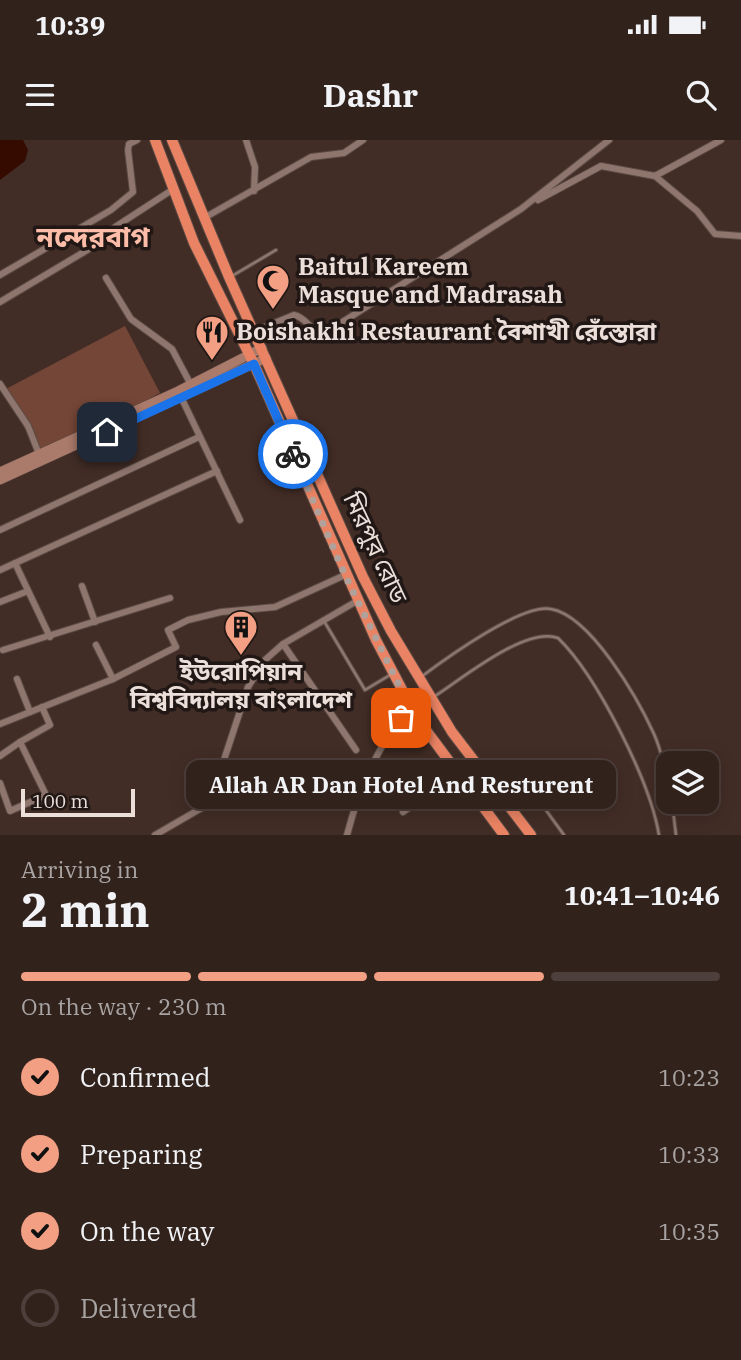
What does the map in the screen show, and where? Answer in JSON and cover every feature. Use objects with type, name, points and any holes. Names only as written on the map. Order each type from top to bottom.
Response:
[{"type":"highway","name":"মিরপুর রোড","points":[[155,140],[194,243],[252,360],[345,575],[392,673],[410,708],[456,774],[504,835]]},
{"type":"highway","name":"মিরপুর রোড","points":[[172,140],[229,278],[363,577],[430,699],[531,835]]},
{"type":"main road","points":[[0,480],[181,397],[264,353]]},
{"type":"main road","points":[[0,472],[191,384],[252,360]]},
{"type":"street","points":[[0,275],[111,209],[133,192],[128,150],[129,144],[137,140]]},
{"type":"street","points":[[246,140],[255,167],[254,191]]},
{"type":"street","points":[[203,218],[312,157],[344,153],[363,140]]},
{"type":"street","points":[[521,209],[609,140]]},
{"type":"street","points":[[655,176],[721,140]]},
{"type":"street","points":[[255,331],[294,315],[301,317],[316,332],[325,333],[521,209],[601,166],[655,176],[697,211],[715,234],[741,236]]},
{"type":"street","points":[[0,302],[89,248],[115,227],[172,190]]},
{"type":"street","points":[[106,278],[131,319],[172,348],[191,384]]},
{"type":"street","points":[[0,384],[28,426],[39,454]]},
{"type":"street","points":[[181,397],[240,520]]},
{"type":"street","points":[[0,530],[199,437]]},
{"type":"street","points":[[0,570],[217,471]]},
{"type":"street","points":[[15,563],[50,637]]},
{"type":"street","points":[[0,724],[113,679],[177,647],[168,630],[188,620],[244,608],[275,607],[345,575]]},
{"type":"street","points":[[82,586],[95,622]]},
{"type":"street","points":[[0,602],[28,592]]},
{"type":"street","points":[[3,650],[170,598]]},
{"type":"street","points":[[208,780],[220,772],[248,687],[265,660],[283,645],[357,601]]},
{"type":"street","points":[[96,645],[113,679]]},
{"type":"street","points":[[283,645],[356,751]]},
{"type":"street","points":[[17,679],[30,712]]},
{"type":"street","points":[[0,756],[20,741],[50,725],[42,707]]},
{"type":"street","points":[[347,835],[371,766],[392,729],[410,708]]},
{"type":"street","points":[[0,783],[10,811],[46,795],[20,741]]},
{"type":"street","points":[[402,812],[456,774]]},
{"type":"street","points":[[155,835],[219,798]]},
{"type":"lane","points":[[229,278],[276,250]]},
{"type":"lane","points":[[419,679],[472,643],[523,614],[550,608],[571,617],[609,658],[654,734],[659,751]]},
{"type":"lane","points":[[323,620],[365,690],[392,673]]},
{"type":"lane","points":[[430,699],[513,646],[534,637],[549,635],[558,638],[600,695],[632,759],[659,835]]},
{"type":"lane","points":[[492,784],[510,772],[519,773],[564,835]]},
{"type":"lane","points":[[673,814],[676,835]]},
{"type":"shaded area","points":[[0,140],[23,140],[28,150],[25,161],[0,180]]},
{"type":"shaded area","points":[[125,326],[160,393],[40,457],[4,390]]},
{"type":"way so far","points":[[293,454],[345,575],[410,708],[401,718]]},
{"type":"place","name":"Baitul Kareem Masque and Madrasah","points":[[273,311]]},
{"type":"place","name":"Boishakhi Restaurant বৈশাখী রেঁস্তোরা","points":[[212,362]]},
{"type":"place","name":"ইউরোপিয়ান বিশ্ববিদ্যালয় বাংলাদেশ","points":[[241,657]]},
{"type":"place","name":"Allah AR Dan Hotel And Resturent","points":[[401,718]]},
{"type":"district","name":"নন্দেরবাগ","points":[[93,237]]},
{"type":"route","points":[[107,432],[254,364],[293,454]]}]
